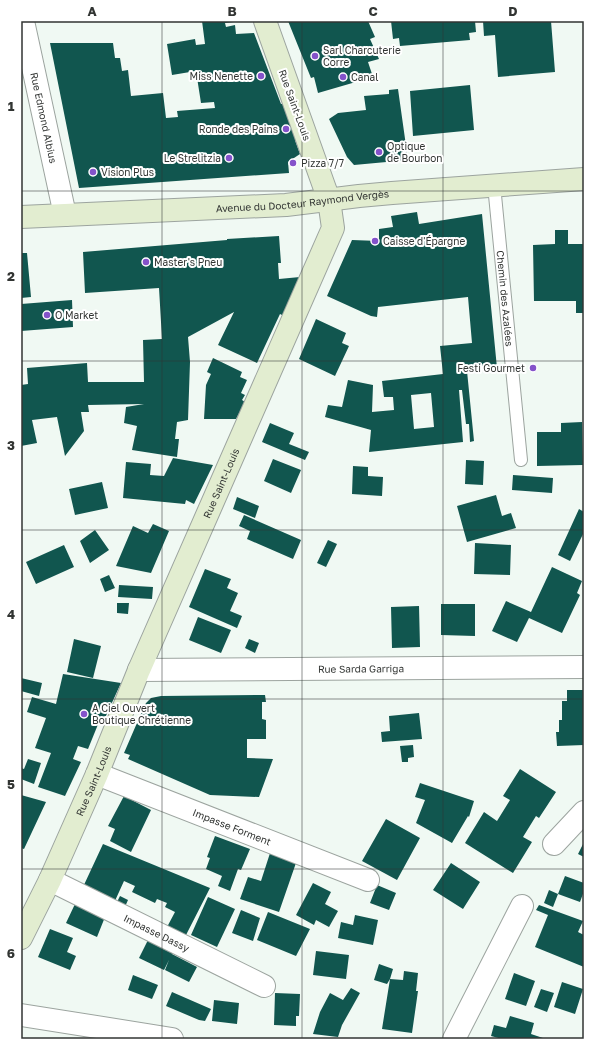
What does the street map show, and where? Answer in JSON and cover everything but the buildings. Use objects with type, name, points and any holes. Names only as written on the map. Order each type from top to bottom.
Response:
[{"type":"main road","name":"Rue Saint-Louis","points":[[21,938],[50,880],[97,774],[139,670],[333,228],[329,200],[265,21]]},
{"type":"main road","name":"Avenue du Docteur Raymond Vergès","points":[[21,218],[286,206],[360,196],[584,179]]},
{"type":"street","name":"Rue Edmond Albius","points":[[23,21],[65,215]]},
{"type":"street","name":"Rue Sarda Garriga","points":[[139,670],[584,667]]},
{"type":"street","name":"Impasse Forment","points":[[97,774],[368,880]]},
{"type":"street","points":[[554,844],[584,812]]},
{"type":"street","name":"Impasse Dassy","points":[[50,880],[264,986]]},
{"type":"street","points":[[454,1039],[522,906]]},
{"type":"street","points":[[21,1015],[172,1039]]},
{"type":"lane","name":"Chemin des Azalées","points":[[494,185],[521,460]]},
{"type":"place","name":"Sarl Charcuterie Corre","points":[[315,56]]},
{"type":"place","name":"Miss Nenette","points":[[261,76]]},
{"type":"place","name":"Canal","points":[[343,77]]},
{"type":"place","name":"Ronde des Pains","points":[[286,129]]},
{"type":"place","name":"Optique de Bourbon","points":[[379,152]]},
{"type":"place","name":"Le Strelitzia","points":[[229,158]]},
{"type":"place","name":"Pizza 7/7","points":[[293,163]]},
{"type":"place","name":"Vision Plus","points":[[93,172]]},
{"type":"place","name":"Caisse d'Épargne","points":[[375,241]]},
{"type":"place","name":"Master's Pneu","points":[[146,262]]},
{"type":"place","name":"O Market","points":[[47,315]]},
{"type":"place","name":"Festi Gourmet","points":[[533,368]]},
{"type":"place","name":"A Ciel Ouvert Boutique Chrétienne","points":[[84,714]]}]
